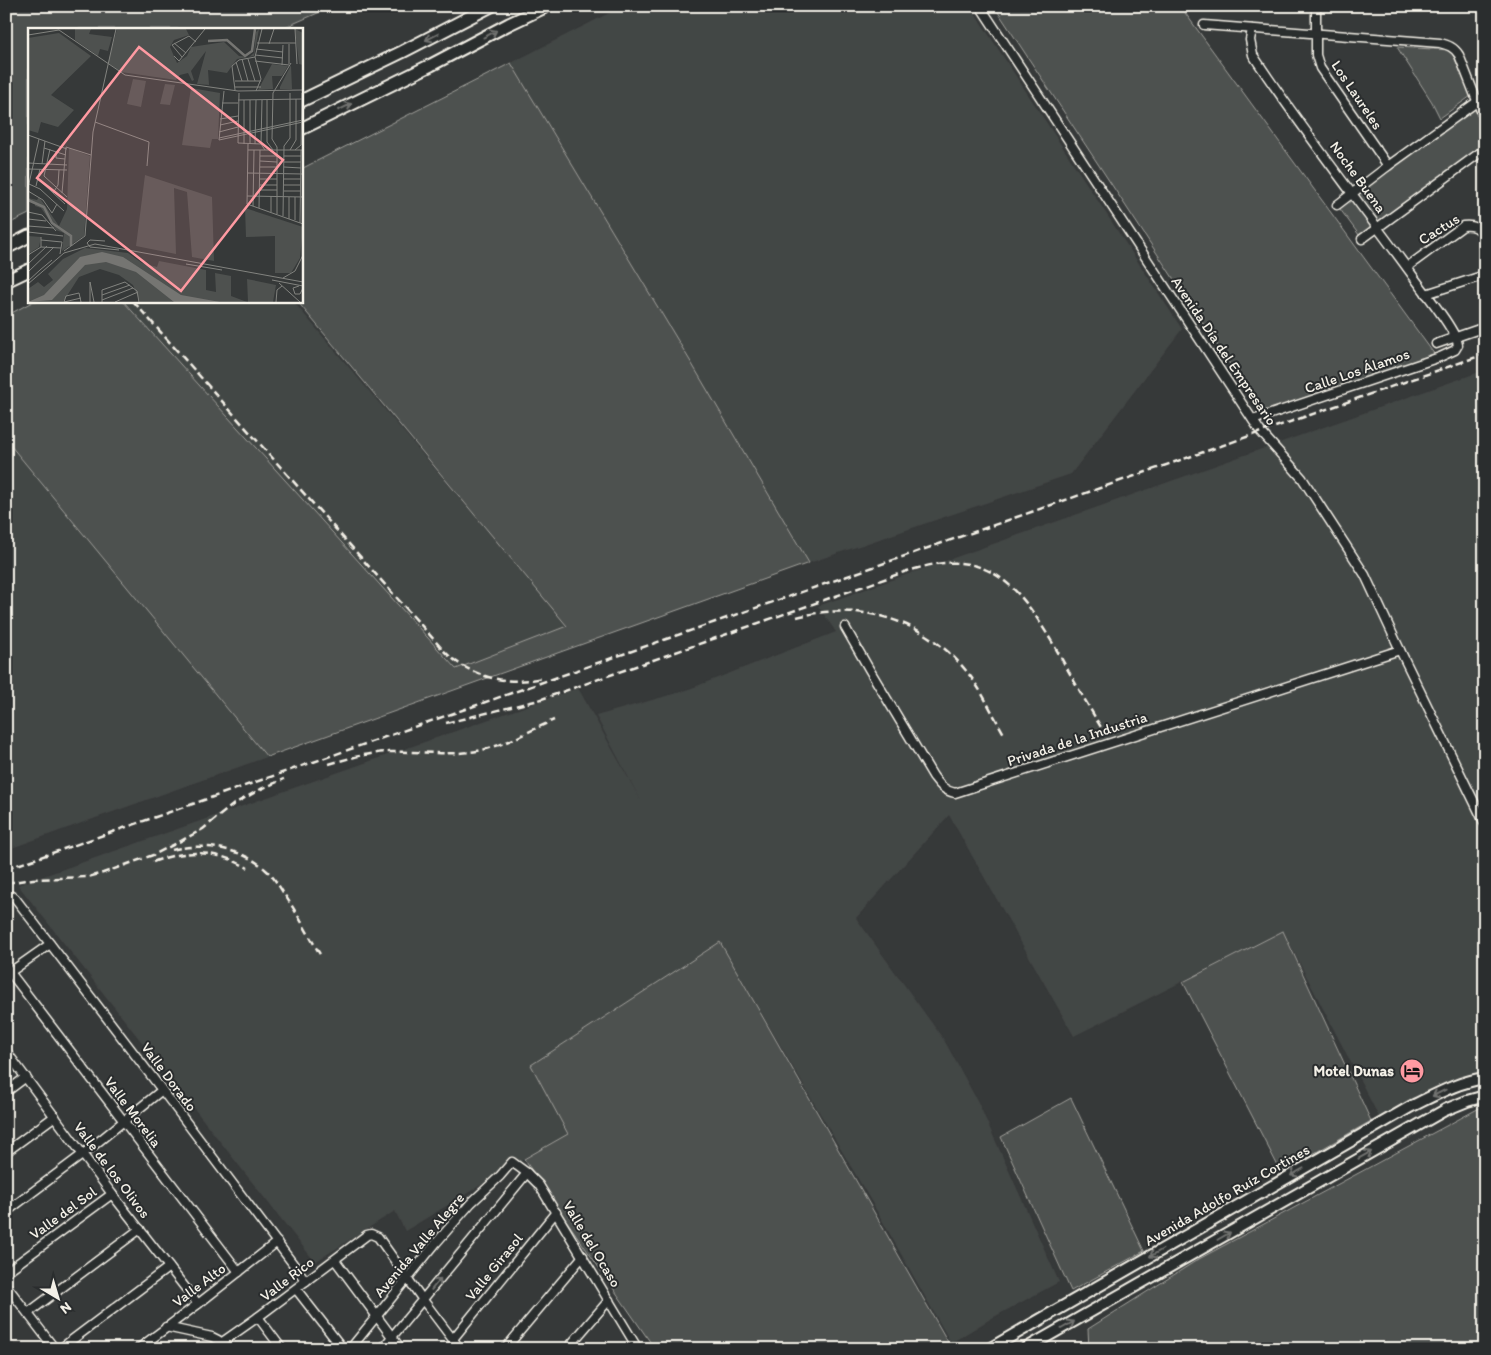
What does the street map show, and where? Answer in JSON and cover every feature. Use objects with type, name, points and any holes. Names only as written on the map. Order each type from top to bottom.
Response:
[{"type":"highway","points":[[302,101],[491,6]]},
{"type":"highway","points":[[302,128],[547,6]]},
{"type":"highway","points":[[6,248],[28,237]]},
{"type":"highway","points":[[6,281],[28,270]]},
{"type":"main road","name":"Avenida Adolfo Ruíz Cortines","points":[[989,1349],[1410,1107],[1459,1083],[1485,1078]]},
{"type":"main road","points":[[1025,1349],[1445,1110],[1485,1096]]},
{"type":"street","name":"Avenida Día del Empresario","points":[[980,6],[1260,431],[1302,478],[1365,575],[1485,824]]},
{"type":"street","name":"Los Laureles","points":[[1316,6],[1316,55],[1320,68],[1388,166]]},
{"type":"street","points":[[1204,25],[1448,45],[1456,51],[1481,98],[1485,121]]},
{"type":"street","name":"Noche Buena","points":[[1252,30],[1250,40],[1253,55],[1456,336]]},
{"type":"street","points":[[1337,205],[1481,98]]},
{"type":"street","points":[[1362,239],[1485,149]]},
{"type":"street","name":"Cactus","points":[[1407,267],[1463,226],[1471,225],[1477,227],[1485,236]]},
{"type":"street","points":[[1426,294],[1485,275]]},
{"type":"street","points":[[1436,344],[1485,327]]},
{"type":"street","name":"Calle Los Álamos","points":[[1253,420],[1450,353],[1458,347],[1456,336]]},
{"type":"street","name":"Privada de la Industria","points":[[845,628],[933,776],[940,786],[947,791],[955,793],[1400,650]]},
{"type":"street","name":"Valle Dorado","points":[[6,893],[15,898],[306,1281]]},
{"type":"street","points":[[7,971],[50,944]]},
{"type":"street","name":"Valle Morelia","points":[[7,971],[239,1272]]},
{"type":"street","name":"Valle de los Olivos","points":[[6,1051],[112,1194],[198,1304]]},
{"type":"street","points":[[6,1092],[26,1077]]},
{"type":"street","points":[[6,1212],[162,1090]]},
{"type":"street","points":[[6,1152],[55,1116]]},
{"type":"street","name":"Valle del Ocaso","points":[[512,1162],[539,1185],[638,1349]]},
{"type":"street","name":"Avenida Valle Alegre","points":[[350,1349],[472,1203],[512,1162]]},
{"type":"street","points":[[382,1349],[527,1173]]},
{"type":"street","name":"Valle del Sol","points":[[6,1272],[112,1194]]},
{"type":"street","name":"Valle Girasol","points":[[453,1339],[556,1212]]},
{"type":"street","points":[[28,1313],[140,1229]]},
{"type":"street","name":"Valle Rico","points":[[224,1346],[258,1317],[367,1235],[371,1234],[378,1237],[407,1279]]},
{"type":"street","name":"Valle Alto","points":[[138,1349],[277,1242]]},
{"type":"street","points":[[506,1349],[583,1256]]},
{"type":"street","points":[[335,1260],[401,1349]]},
{"type":"street","points":[[60,1349],[169,1267]]},
{"type":"street","points":[[407,1279],[460,1349]]},
{"type":"street","points":[[6,1285],[54,1349]]},
{"type":"street","points":[[296,1289],[343,1349]]},
{"type":"street","points":[[567,1349],[609,1300]]},
{"type":"street","points":[[258,1317],[282,1349]]},
{"type":"street","points":[[166,1327],[212,1337],[224,1346]]},
{"type":"shaded area","points":[[6,6],[334,6],[283,28],[28,28],[28,214],[6,225]]},
{"type":"shaded area","points":[[623,6],[970,6],[1182,329],[1071,474],[809,563],[511,63]]},
{"type":"shaded area","points":[[994,6],[1180,6],[1435,355],[1262,413]]},
{"type":"shaded area","points":[[1397,47],[1451,50],[1471,96],[1440,118]]},
{"type":"shaded area","points":[[511,63],[809,563],[267,757],[6,440],[6,316],[32,302],[124,302],[456,669],[567,626],[298,302],[302,302],[302,168]]},
{"type":"shaded area","points":[[1485,96],[1485,149],[1362,239],[1337,205]]},
{"type":"shaded area","points":[[124,302],[294,302],[568,626],[456,669]]},
{"type":"shaded area","points":[[1485,370],[1485,1069],[1379,1117],[1283,931],[1074,1036],[949,815],[856,918],[944,1040],[978,1102],[1059,1282],[992,1318],[951,1343],[878,1213],[720,942],[568,1134],[405,1231],[395,1211],[315,1262],[18,885],[578,688],[640,799],[596,716],[684,691],[836,632],[818,606]]},
{"type":"shaded area","points":[[6,440],[267,757],[6,850]]},
{"type":"shaded area","points":[[1283,931],[1371,1121],[1281,1172],[1183,982]]},
{"type":"shaded area","points":[[720,942],[952,1349],[655,1349],[524,1159],[568,1134],[531,1065]]},
{"type":"shaded area","points":[[1071,1098],[1144,1251],[1071,1291],[1001,1137]]},
{"type":"shaded area","points":[[1485,1105],[1485,1349],[1089,1349],[1088,1329],[1199,1259]]},
{"type":"railway","points":[[134,302],[444,651],[465,667],[489,677],[515,681],[542,678]]},
{"type":"railway","points":[[6,869],[1485,354]]},
{"type":"railway","points":[[446,723],[539,700],[907,571],[944,563],[964,563],[982,568],[998,576],[1024,600],[1055,647],[1102,729]]},
{"type":"railway","points":[[797,617],[822,612],[847,611],[871,614],[894,620],[916,629],[936,642],[971,677],[1004,734]]},
{"type":"railway","points":[[329,764],[385,752],[456,753],[477,751],[507,742],[554,720]]},
{"type":"railway","points":[[6,883],[33,879],[88,877],[153,855],[203,829],[234,804],[284,779]]},
{"type":"railway","points":[[172,850],[195,847],[218,848],[237,853],[261,865],[276,881],[321,956]]},
{"type":"railway","points":[[153,862],[177,855],[202,853],[226,858],[248,868]]},
{"type":"place","name":"Motel Dunas","points":[[1412,1071]]}]
